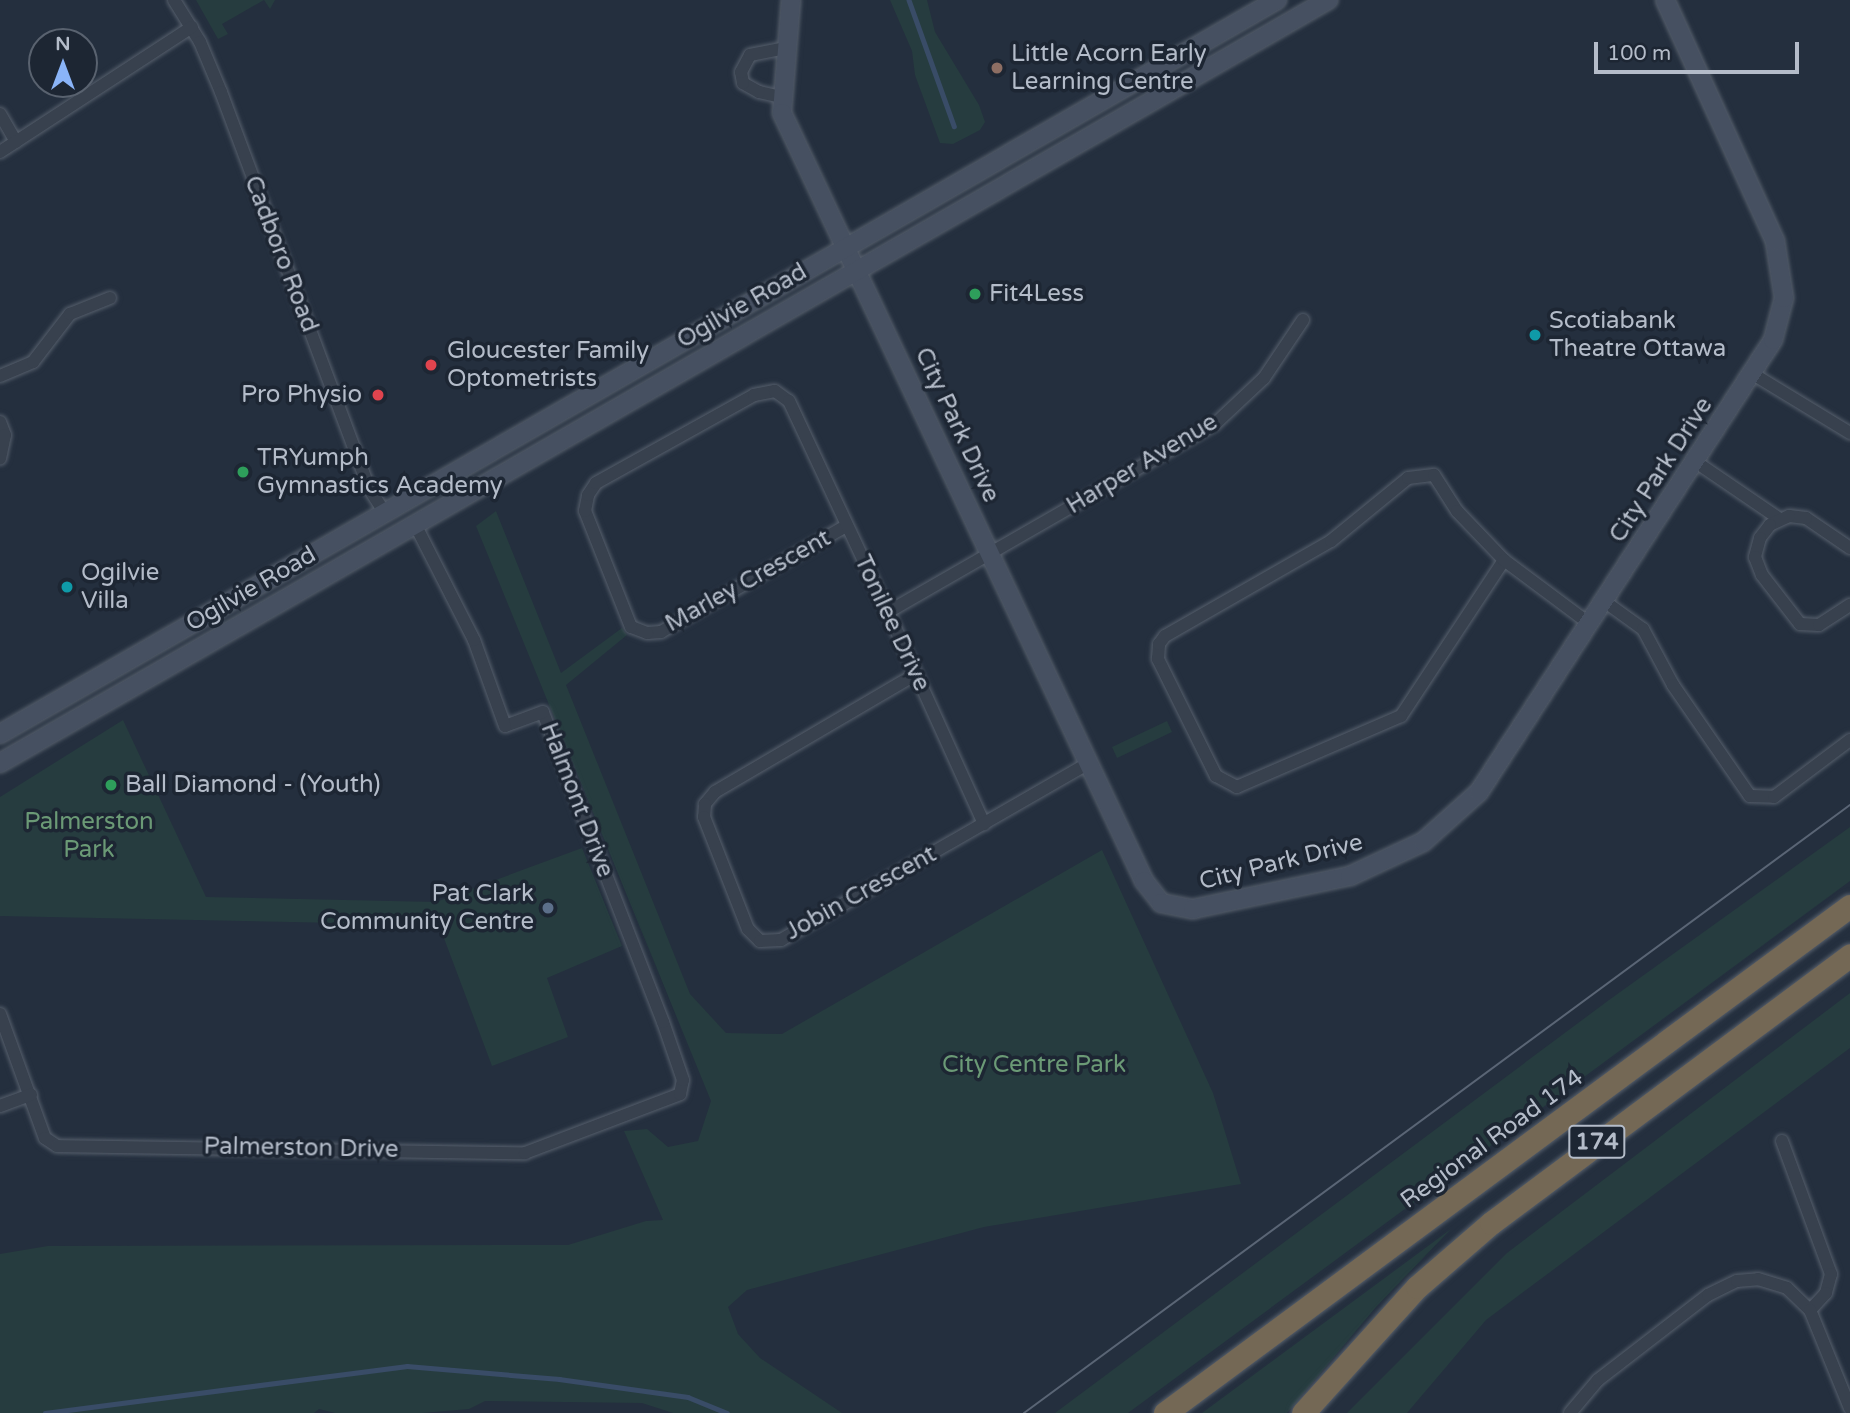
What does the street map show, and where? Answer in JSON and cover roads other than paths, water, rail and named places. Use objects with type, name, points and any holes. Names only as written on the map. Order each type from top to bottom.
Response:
[{"type":"highway","name":"Regional Road 174","points":[[1165,1413],[1850,906]]},
{"type":"highway","name":"174","points":[[1303,1413],[1359,1346],[1417,1287],[1522,1197],[1850,955]]},
{"type":"highway","points":[[1317,1413],[1359,1346]]},
{"type":"main road","points":[[781,97],[791,0]]},
{"type":"main road","name":"Ogilvie Road","points":[[0,734],[383,510],[849,248],[1277,0]]},
{"type":"main road","name":"Ogilvie Road","points":[[0,763],[1328,0]]},
{"type":"main road","name":"City Park Drive","points":[[781,97],[782,113],[849,248],[989,554],[1144,881],[1161,903],[1194,909],[1350,876],[1423,842],[1479,792],[1754,374],[1780,321],[1784,298],[1777,250],[1766,219],[1667,8],[1658,0]]},
{"type":"street","name":"Cadboro Road","points":[[174,0],[192,27],[221,92],[370,490],[383,510]]},
{"type":"street","points":[[0,152],[192,27]]},
{"type":"street","points":[[781,97],[743,83],[741,72],[750,55],[786,48]]},
{"type":"street","points":[[0,114],[16,142]]},
{"type":"street","points":[[0,376],[33,362],[70,314],[110,298]]},
{"type":"street","name":"Harper Avenue","points":[[888,612],[1215,424],[1264,378],[1303,320]]},
{"type":"street","points":[[1754,374],[1850,433]]},
{"type":"street","name":"Marley Crescent","points":[[775,391],[741,402],[596,482],[587,495],[585,511],[631,627],[662,632],[846,526]]},
{"type":"street","name":"Tonilee Drive","points":[[775,391],[789,401],[984,824]]},
{"type":"street","points":[[0,422],[5,435],[0,458]]},
{"type":"street","points":[[1696,462],[1784,517],[1807,518],[1850,548]]},
{"type":"street","points":[[1504,560],[1401,716],[1237,787],[1216,776],[1158,659],[1157,651],[1165,636],[1331,541],[1408,478],[1434,475],[1443,485],[1457,511],[1504,560],[1590,624]]},
{"type":"street","points":[[1784,517],[1760,538],[1757,567],[1793,620],[1819,625],[1850,605]]},
{"type":"street","name":"Halmont Drive","points":[[415,524],[474,640],[505,726],[543,712],[684,1080],[680,1094]]},
{"type":"street","points":[[1604,601],[1643,629],[1673,685],[1751,796],[1774,797],[1850,740]]},
{"type":"street","name":"Jobin Crescent","points":[[916,674],[715,792],[705,804],[704,817],[748,929],[760,942],[780,940],[1088,764]]},
{"type":"street","name":"Palmerston Drive","points":[[0,1014],[45,1138],[57,1146],[525,1153],[680,1094]]},
{"type":"street","points":[[0,1106],[31,1095]]},
{"type":"street","points":[[1782,1140],[1831,1274],[1826,1293],[1811,1310]]},
{"type":"street","points":[[1570,1413],[1598,1380],[1708,1295],[1737,1281],[1758,1279],[1787,1288],[1811,1310],[1850,1408]]},
{"type":"waterway","points":[[909,0],[954,126]]},
{"type":"waterway","points":[[45,1413],[407,1366],[559,1379],[688,1397],[727,1413]]},
{"type":"tram line","points":[[1024,1413],[1850,805]]},
{"type":"place","name":"Little Acorn Early Learning Centre","points":[[997,68]]},
{"type":"place","name":"Fit4Less","points":[[975,294]]},
{"type":"place","name":"Scotiabank Theatre Ottawa","points":[[1535,335]]},
{"type":"place","name":"Gloucester Family Optometrists","points":[[431,365]]},
{"type":"place","name":"Pro Physio","points":[[378,395]]},
{"type":"place","name":"TRYumph Gymnastics Academy","points":[[243,472]]},
{"type":"place","name":"Ogilvie Villa","points":[[67,587]]},
{"type":"place","name":"Ball Diamond - (Youth)","points":[[111,785]]},
{"type":"place","name":"Pat Clark Community Centre","points":[[548,908]]},
{"type":"park label","name":"Palmerston Park","points":[[89,836]]},
{"type":"park label","name":"City Centre Park","points":[[1034,1065]]}]
